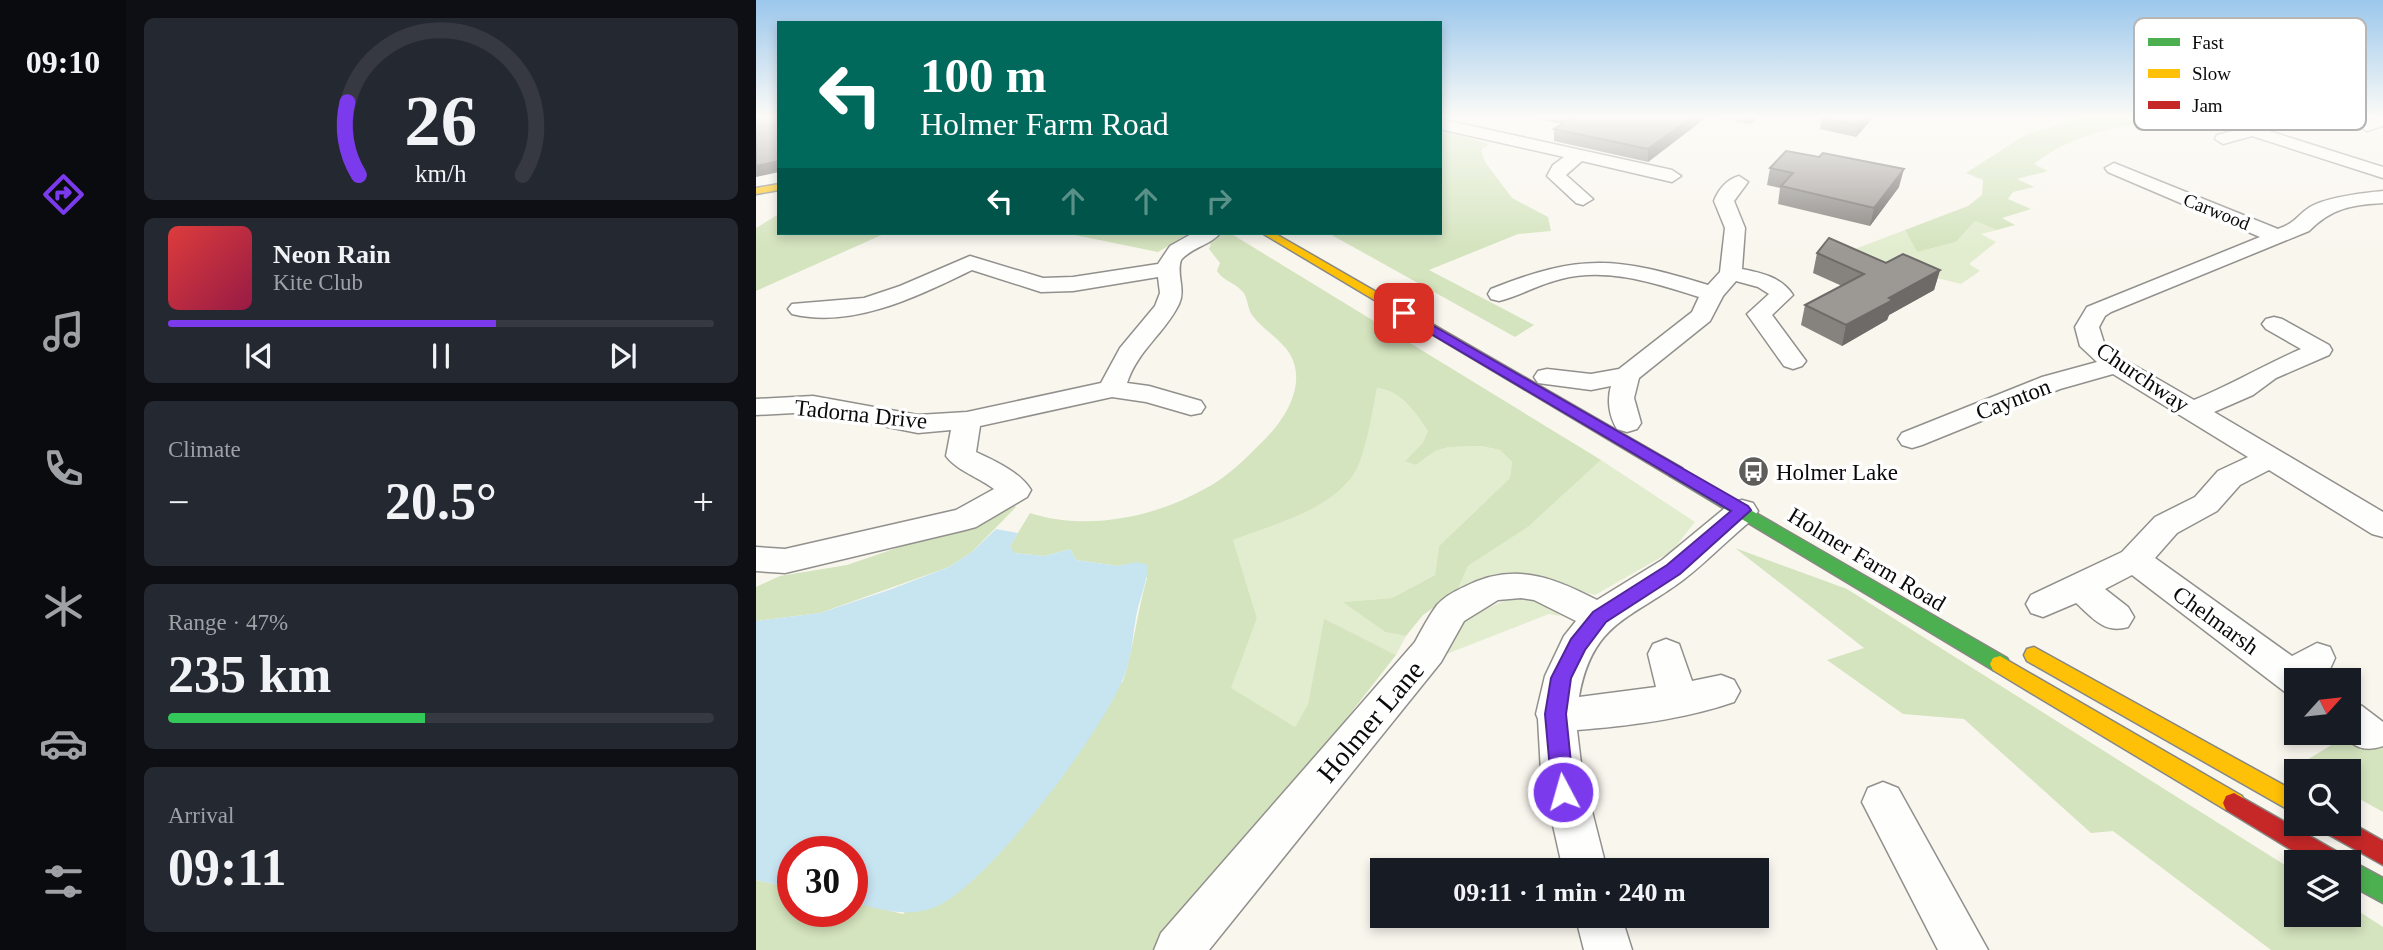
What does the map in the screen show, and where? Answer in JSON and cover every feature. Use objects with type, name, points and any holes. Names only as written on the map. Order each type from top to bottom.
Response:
[{"type":"street","points":[[1571,160],[1559,169],[1556,176],[1583,199]]},
{"type":"street","points":[[1609,160],[1662,170]]},
{"type":"street","points":[[2344,160],[2383,173]]},
{"type":"street","name":"Carwood","points":[[2113,169],[2278,237]]},
{"type":"street","points":[[1542,374],[1591,382],[1627,374],[1702,316],[1712,294],[1731,273],[1735,228],[1724,201],[1727,185]]},
{"type":"street","name":"Carwood","points":[[2122,196],[2155,186]]},
{"type":"street","points":[[756,191],[777,187]]},
{"type":"street","name":"Churchway","points":[[2380,522],[2116,365],[2091,346],[2087,327],[2095,312],[2302,227],[2318,211],[2359,199],[2383,197]]},
{"type":"street","points":[[932,259],[970,262],[1041,285],[1073,284],[1172,260],[1195,239],[1207,235]]},
{"type":"street","name":"Holmer Farm Road","points":[[1270,235],[1742,510],[2313,850]]},
{"type":"street","points":[[1301,235],[1450,321]]},
{"type":"street","points":[[1112,389],[1118,369],[1133,344],[1166,306],[1173,289],[1172,260]]},
{"type":"street","points":[[800,309],[824,312],[898,297],[970,262]]},
{"type":"street","points":[[1499,294],[1538,276],[1568,269],[1602,267],[1638,271],[1712,294]]},
{"type":"street","points":[[1731,273],[1765,281],[1776,286],[1783,295],[1759,314],[1793,361]]},
{"type":"street","points":[[2192,411],[2244,389],[2267,373],[2320,350],[2274,324]]},
{"type":"street","name":"Caynton","points":[[1912,439],[2051,383],[2116,365]]},
{"type":"street","points":[[1542,374],[1585,398]]},
{"type":"street","points":[[1623,421],[1621,398],[1627,374]]},
{"type":"street","name":"Tadorna Drive","points":[[756,408],[813,404],[918,424],[967,420],[1112,389],[1170,407]]},
{"type":"street","points":[[756,559],[785,561],[965,519],[1016,491],[989,470],[961,456],[967,420]]},
{"type":"street","points":[[2043,604],[2134,560],[2166,525],[2206,504],[2229,478],[2270,458]]},
{"type":"street","points":[[1582,858],[1563,792],[1555,714],[1561,678],[1578,645],[1599,617],[1673,570],[1742,510]]},
{"type":"street","name":"Chelmarsh","points":[[2134,560],[2296,668]]},
{"type":"street","name":"Holmer Lane","points":[[1178,950],[1428,652],[1452,612],[1482,592],[1520,586],[1554,592],[1599,617]]},
{"type":"street","points":[[2079,587],[2116,617]]},
{"type":"street","points":[[2018,645],[2284,797]]},
{"type":"street","points":[[1666,654],[1678,700]]},
{"type":"street","points":[[1555,714],[1577,714],[1678,700],[1721,691]]},
{"type":"street","points":[[1882,802],[1964,950]]},
{"type":"street","points":[[2352,836],[2383,854]]},
{"type":"street","points":[[2361,878],[2383,891]]},
{"type":"street","points":[[1602,928],[1608,950]]},
{"type":"green space","points":[[1442,160],[1484,160],[1512,198],[1548,217],[1551,231],[1518,234],[1429,270],[1534,325],[1515,337],[1332,235],[1442,235]]},
{"type":"green space","points":[[1986,160],[2039,160],[2034,164],[2048,171],[2017,179],[2034,187],[2013,192],[2008,199],[2031,209],[2002,218],[2015,225],[1997,230],[1975,221],[1956,242],[1917,252],[1905,230],[1968,206],[1982,195],[1983,180],[1966,173]]},
{"type":"green space","points":[[777,215],[777,235],[882,235],[756,291],[756,228]]},
{"type":"green space","points":[[1975,221],[1997,230],[1981,234],[1996,242],[1969,264],[1980,271],[1961,284],[1842,254],[1905,230],[1917,252],[1956,242]]},
{"type":"green space","points":[[1075,235],[1186,235],[1158,252]]},
{"type":"green space","points":[[1186,235],[1233,235],[1601,460],[1528,527],[1468,566],[1457,591],[1423,615],[1406,636],[1385,632],[1343,602],[1392,598],[1435,575],[1439,546],[1510,478],[1512,462],[1500,450],[1481,446],[1449,447],[1435,451],[1416,465],[1405,461],[1423,443],[1428,431],[1400,398],[1394,393],[1377,388],[1361,459],[1352,477],[1341,489],[1313,509],[1233,540],[1257,618],[1231,688],[1295,727],[1308,704],[1324,619],[1396,655],[1307,769],[1155,950],[756,950],[756,880],[777,885],[777,927],[868,927],[868,906],[903,914],[1123,681],[1147,578],[1136,563],[1118,566],[1076,560],[1070,549],[1045,556],[1013,553],[1010,546],[1030,513],[1053,519],[1102,521],[1151,511],[1197,493],[1218,481],[1249,455],[1284,415],[1295,387],[1295,367],[1292,359],[1283,345],[1252,315],[1244,293],[1217,271],[1220,263],[1209,249],[1211,244]]},
{"type":"green space","points":[[1377,388],[1394,393],[1400,398],[1428,431],[1424,443],[1406,460],[1416,465],[1435,451],[1449,447],[1481,446],[1500,450],[1512,462],[1510,478],[1439,546],[1435,575],[1392,598],[1344,602],[1385,632],[1406,636],[1396,655],[1324,620],[1308,704],[1295,727],[1230,688],[1257,618],[1233,540],[1313,509],[1341,489],[1352,477],[1361,459]]},
{"type":"green space","points":[[1601,460],[1695,522],[1672,551],[1595,595],[1530,576],[1492,576],[1457,591],[1468,566],[1528,527]]},
{"type":"green space","points":[[1000,496],[1016,507],[972,552],[949,567],[820,613],[756,621],[756,587],[780,576],[847,565],[923,539]]},
{"type":"green space","points":[[1735,548],[1847,589],[2284,864],[2284,927],[2361,927],[2361,913],[2383,927],[2383,950],[2271,950],[2113,831],[2091,833],[1964,719],[1903,714],[1827,660],[1864,648]]},
{"type":"green space","points":[[1526,592],[1548,600],[1560,616],[1549,614],[1444,655],[1456,626],[1473,614]]},
{"type":"green space","points":[[2380,726],[2383,728],[2383,812],[2361,800],[2361,759],[2309,759],[2330,746],[2361,746],[2361,731]]},
{"type":"water","points":[[996,529],[1018,533],[1010,546],[1014,553],[1045,556],[1070,549],[1076,560],[1118,566],[1136,562],[1148,565],[1126,671],[1111,703],[1091,735],[1067,771],[1009,843],[980,874],[953,897],[930,909],[901,912],[868,906],[868,836],[777,836],[777,885],[756,880],[756,621],[820,613],[949,567],[972,552]]},
{"type":"building","points":[[756,160],[777,160],[777,161],[756,166]]},
{"type":"building","points":[[1777,160],[1860,160],[1904,169],[1874,208],[1781,186],[1793,173],[1770,168]]},
{"type":"building","points":[[1829,238],[1886,263],[1903,254],[1940,270],[1889,298],[1893,300],[1846,325],[1805,305],[1864,274],[1817,253]]},
{"type":"traffic: fast","points":[[1676,472],[2000,664]]},
{"type":"traffic: fast","points":[[2361,878],[2383,891]]},
{"type":"traffic: slow","points":[[756,191],[777,187]]},
{"type":"traffic: slow","points":[[1270,235],[1676,472]]},
{"type":"traffic: slow","points":[[2034,655],[2284,797]]},
{"type":"traffic: slow","points":[[2000,664],[2234,803]]},
{"type":"traffic: jam","points":[[2234,803],[2313,850]]},
{"type":"traffic: jam","points":[[2352,836],[2383,854]]},
{"type":"place","name":"Holmer Lake","points":[[1753,472]]},
{"type":"route","points":[[1404,313],[1742,510],[1673,570],[1599,617],[1578,645],[1561,678],[1555,714],[1563,792]]}]
